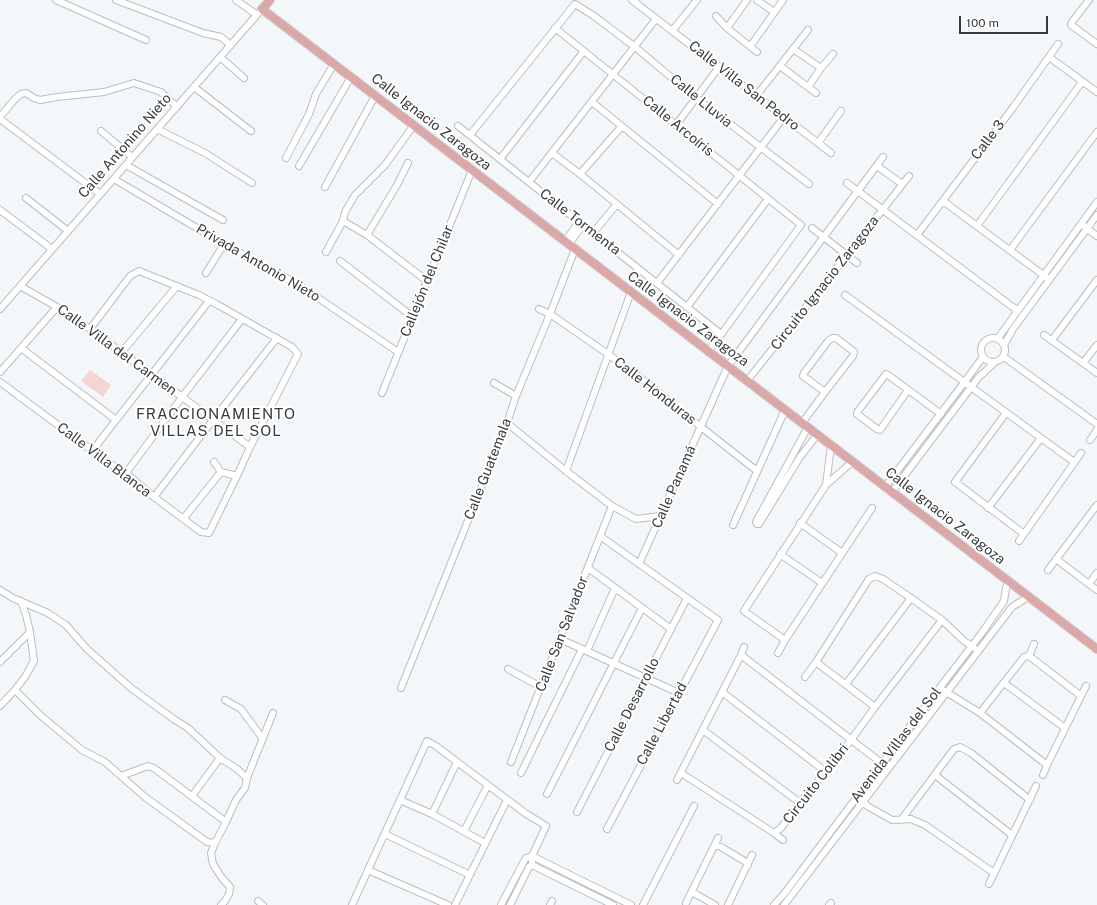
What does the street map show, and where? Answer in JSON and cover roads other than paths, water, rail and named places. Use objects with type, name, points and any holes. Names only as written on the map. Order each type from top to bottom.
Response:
[{"type":"main road","name":"Calle Antonino Nieto","points":[[259,12],[270,0]]},
{"type":"main road","name":"Calle Ignacio Zaragoza","points":[[259,12],[352,77],[1097,649]]},
{"type":"street","points":[[56,0],[146,40]]},
{"type":"street","points":[[116,0],[203,33],[221,37],[230,46]]},
{"type":"street","points":[[236,0],[259,12]]},
{"type":"street","name":"Calle Villa San Pedro","points":[[632,0],[831,153]]},
{"type":"street","points":[[672,32],[697,0]]},
{"type":"street","points":[[727,28],[748,0]]},
{"type":"street","points":[[757,0],[774,12]]},
{"type":"street","points":[[749,45],[752,44],[783,0]]},
{"type":"street","points":[[1089,0],[1071,25],[1097,44]]},
{"type":"street","name":"Calle Lluvia","points":[[555,28],[575,4],[594,16],[635,47],[696,98],[809,184]]},
{"type":"street","name":"Calle Antonino Nieto","points":[[0,309],[259,12]]},
{"type":"street","points":[[716,16],[727,28],[757,52]]},
{"type":"street","points":[[529,182],[656,19]]},
{"type":"street","points":[[470,136],[555,28]]},
{"type":"street","name":"Calle Arcoíris","points":[[555,28],[801,225],[721,334]]},
{"type":"street","points":[[756,96],[808,30]]},
{"type":"street","name":"Calle 3","points":[[917,235],[1012,109],[1058,44]]},
{"type":"street","points":[[793,49],[821,68]]},
{"type":"street","points":[[500,159],[584,51]]},
{"type":"street","points":[[808,86],[833,54]]},
{"type":"street","points":[[220,57],[244,78]]},
{"type":"street","points":[[1049,57],[1097,92]]},
{"type":"street","points":[[286,158],[305,121],[316,94],[334,64]]},
{"type":"street","points":[[780,66],[816,93]]},
{"type":"street","points":[[676,125],[719,67]]},
{"type":"street","points":[[299,166],[352,77]]},
{"type":"street","points":[[977,226],[1082,82]]},
{"type":"street","points":[[100,194],[0,118],[15,99],[21,94],[26,93],[40,100],[104,92],[134,83],[161,92],[177,107]]},
{"type":"street","points":[[194,86],[222,106]]},
{"type":"street","points":[[194,86],[251,131]]},
{"type":"street","points":[[325,187],[375,96]]},
{"type":"street","points":[[592,102],[718,204]]},
{"type":"street","points":[[818,143],[841,111]]},
{"type":"street","points":[[657,283],[784,117]]},
{"type":"street","points":[[326,252],[343,221],[345,212],[355,195],[385,165],[414,125]]},
{"type":"street","name":"Calle Tormenta","points":[[458,126],[721,334]]},
{"type":"street","points":[[580,174],[621,127]]},
{"type":"street","points":[[157,129],[205,154],[252,184]]},
{"type":"street","points":[[101,132],[132,157]]},
{"type":"street","points":[[1010,250],[1097,132]]},
{"type":"street","points":[[552,153],[679,255]]},
{"type":"street","name":"Circuito Ignacio Zaragoza","points":[[728,366],[883,157]]},
{"type":"street","points":[[366,235],[397,185],[408,163]]},
{"type":"street","points":[[126,164],[223,220]]},
{"type":"street","points":[[877,166],[902,184]]},
{"type":"street","name":"Callejón del Chilar","points":[[382,393],[472,170]]},
{"type":"street","name":"Circuito Ignacio Zaragoza","points":[[747,381],[909,176]]},
{"type":"street","name":"Privada Antonio Nieto","points":[[114,179],[224,244],[299,285],[398,352]]},
{"type":"street","points":[[847,183],[1018,311]]},
{"type":"street","points":[[26,198],[68,231]]},
{"type":"street","points":[[687,307],[768,199]]},
{"type":"street","points":[[943,201],[1049,279]]},
{"type":"street","points":[[998,338],[1097,202]]},
{"type":"street","points":[[593,233],[617,204]]},
{"type":"street","points":[[0,210],[52,249]]},
{"type":"street","points":[[1004,345],[1013,329],[1097,215]]},
{"type":"street","points":[[343,221],[366,235],[427,281]]},
{"type":"street","name":"Calle Guatemala","points":[[401,688],[507,423],[516,396],[550,314],[570,245],[581,223]]},
{"type":"street","points":[[1081,224],[1097,236]]},
{"type":"street","points":[[812,228],[857,263]]},
{"type":"street","points":[[206,273],[224,244]]},
{"type":"street","points":[[340,261],[413,316]]},
{"type":"street","points":[[90,329],[130,276],[139,271],[209,300],[292,347],[298,354],[250,447],[237,476],[221,472],[214,462]]},
{"type":"street","points":[[1052,340],[1097,280]]},
{"type":"street","name":"Calle Villa del Carmen","points":[[20,286],[57,307],[90,329],[250,447]]},
{"type":"street","points":[[121,352],[176,286]]},
{"type":"street","points":[[566,471],[631,292]]},
{"type":"street","points":[[845,295],[1074,462]]},
{"type":"street","points":[[92,451],[209,300]]},
{"type":"street","points":[[0,372],[57,307]]},
{"type":"street","name":"Calle Honduras","points":[[539,309],[550,314],[650,385],[757,471]]},
{"type":"street","points":[[126,473],[242,319]]},
{"type":"street","points":[[708,351],[721,334]]},
{"type":"street","points":[[1044,335],[1097,373]]},
{"type":"street","points":[[892,492],[978,378],[995,362],[1004,357],[1006,349],[1002,341],[994,337],[985,340],[980,348],[983,357],[986,360],[995,362]]},
{"type":"street","points":[[154,497],[277,338]]},
{"type":"street","points":[[817,435],[800,457],[759,524],[757,524],[756,522],[794,453],[805,425],[825,392],[853,356],[854,352],[836,338],[829,340],[803,376],[825,392]]},
{"type":"street","points":[[1083,363],[1097,345]]},
{"type":"street","points":[[21,348],[116,420]]},
{"type":"street","points":[[885,487],[983,357]]},
{"type":"street","points":[[1004,357],[1097,424]]},
{"type":"street","name":"Calle Panamá","points":[[639,564],[728,366]]},
{"type":"street","points":[[908,390],[880,430],[857,414],[886,374],[908,390],[940,414]]},
{"type":"street","name":"Calle Villa Blanca","points":[[0,382],[92,451],[126,473],[154,497],[201,532],[209,533],[237,476]]},
{"type":"street","points":[[494,383],[516,396]]},
{"type":"street","points":[[732,525],[785,410]]},
{"type":"street","points":[[1006,413],[955,482],[1024,534]]},
{"type":"street","points":[[507,423],[612,506],[636,519],[660,516]]},
{"type":"street","points":[[1090,440],[1097,430]]},
{"type":"street","points":[[988,508],[1041,438]]},
{"type":"street","points":[[826,485],[831,446]]},
{"type":"street","points":[[911,451],[918,457]]},
{"type":"street","points":[[794,453],[800,457]]},
{"type":"street","points":[[1019,541],[1081,453]]},
{"type":"street","points":[[785,640],[744,611],[826,485],[852,462]]},
{"type":"street","points":[[183,519],[221,472]]},
{"type":"street","points":[[1048,570],[1097,505]]},
{"type":"street","name":"Calle San Salvador","points":[[512,762],[612,506]]},
{"type":"street","points":[[778,653],[872,508]]},
{"type":"street","points":[[800,524],[842,553]]},
{"type":"street","points":[[600,536],[687,598]]},
{"type":"street","points":[[780,554],[822,583]]},
{"type":"street","points":[[1056,559],[1097,590]]},
{"type":"street","points":[[588,568],[671,629]]},
{"type":"street","points":[[1089,584],[1097,573]]},
{"type":"street","points":[[805,677],[869,579],[875,576],[911,598],[942,620],[963,640],[978,651]]},
{"type":"street","name":"Avenida Villas del Sol","points":[[774,905],[972,646],[1004,601],[1008,581]]},
{"type":"street","points":[[521,773],[614,588]]},
{"type":"street","points":[[0,590],[48,613],[66,625],[87,649],[131,688],[188,728],[220,758],[237,769],[246,778]]},
{"type":"street","name":"Avenida Villas del Sol","points":[[784,905],[946,692],[1012,608],[1028,597]]},
{"type":"street","name":"Calle Libertad","points":[[607,829],[718,620],[687,598]]},
{"type":"street","name":"Calle Desarrollo","points":[[577,812],[687,598]]},
{"type":"street","points":[[846,684],[911,598]]},
{"type":"street","points":[[0,706],[25,677],[34,661],[30,632],[21,601]]},
{"type":"street","points":[[1004,601],[1012,608]]},
{"type":"street","points":[[546,794],[642,608]]},
{"type":"street","points":[[850,740],[942,620]]},
{"type":"street","points":[[0,662],[30,632]]},
{"type":"street","points":[[560,639],[679,693]]},
{"type":"street","points":[[1029,656],[1034,644]]},
{"type":"street","points":[[677,780],[744,647]]},
{"type":"street","name":"Circuito Colibri","points":[[741,655],[888,769]]},
{"type":"street","points":[[980,713],[1024,657],[1029,656]]},
{"type":"street","points":[[1029,656],[1081,696]]},
{"type":"street","points":[[816,662],[874,707]]},
{"type":"street","points":[[508,669],[541,687]]},
{"type":"street","points":[[1004,683],[1065,728]]},
{"type":"street","points":[[1043,775],[1086,686]]},
{"type":"street","points":[[940,688],[980,713],[1047,765]]},
{"type":"street","points":[[15,690],[40,715],[82,750],[105,762],[145,797],[207,842],[215,843]]},
{"type":"street","points":[[722,692],[825,771]]},
{"type":"street","points":[[225,700],[241,709],[263,739]]},
{"type":"street","points":[[220,905],[226,901],[230,887],[213,864],[211,853],[236,800],[245,788],[246,778],[263,739],[272,713]]},
{"type":"street","points":[[703,730],[800,803]]},
{"type":"street","name":"Circuito Colibri","points":[[681,773],[774,833],[781,828],[850,740]]},
{"type":"street","points":[[352,905],[427,741],[436,746],[525,813],[546,826],[532,856],[532,865],[529,867],[510,905]]},
{"type":"street","points":[[901,820],[954,749],[960,747],[971,753],[1030,800]]},
{"type":"street","points":[[192,796],[220,758]]},
{"type":"street","points":[[432,814],[457,762]]},
{"type":"street","points":[[121,776],[148,766],[154,768],[226,822]]},
{"type":"street","points":[[935,775],[1012,835]]},
{"type":"street","points":[[464,831],[488,785]]},
{"type":"street","points":[[989,884],[1036,786]]},
{"type":"street","points":[[856,798],[868,807],[892,820],[911,820],[925,825],[994,873]]},
{"type":"street","points":[[400,800],[432,814],[485,843]]},
{"type":"street","points":[[455,905],[507,800]]},
{"type":"street","points":[[643,905],[694,806]]},
{"type":"street","points":[[774,833],[783,840]]},
{"type":"street","points":[[385,834],[470,875]]},
{"type":"street","points":[[686,903],[718,838]]},
{"type":"street","points":[[715,845],[746,862],[748,865]]},
{"type":"street","points":[[728,905],[752,855]]},
{"type":"street","points":[[501,905],[526,858],[532,856],[631,905]]},
{"type":"street","points":[[532,865],[614,905]]},
{"type":"street","points":[[368,870],[448,905]]},
{"type":"street","points":[[802,870],[807,875]]},
{"type":"street","points":[[692,892],[715,905]]},
{"type":"street","points":[[258,901],[263,905]]},
{"type":"district","name":"FRACCIONAMIENTO VILLAS DEL SOL","points":[[216,422]]}]
